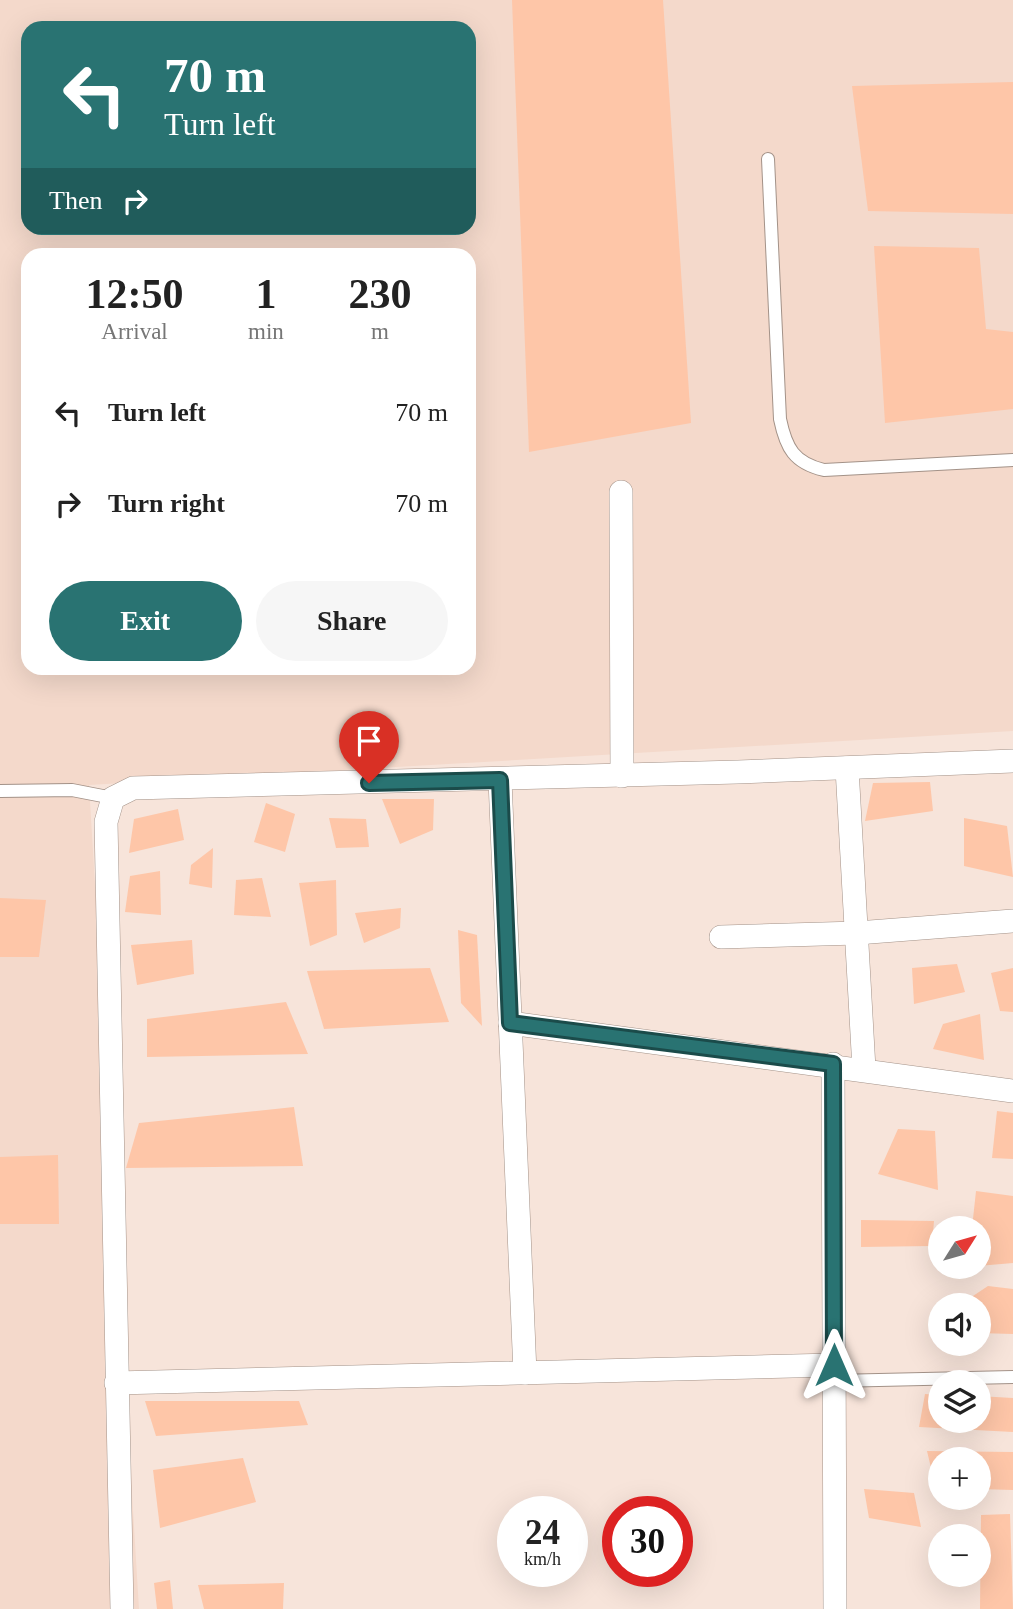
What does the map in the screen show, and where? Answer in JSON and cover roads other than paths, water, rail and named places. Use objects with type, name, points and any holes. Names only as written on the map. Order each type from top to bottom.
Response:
[{"type":"street","points":[[621,492],[622,776]]},
{"type":"street","points":[[122,1609],[106,822],[113,799],[133,788],[500,780],[1013,761]]},
{"type":"street","points":[[847,768],[864,1069]]},
{"type":"street","points":[[500,780],[525,1373]]},
{"type":"street","points":[[721,937],[857,933],[1013,921]]},
{"type":"street","points":[[510,1023],[833,1064],[1013,1091]]},
{"type":"street","points":[[833,1064],[835,1609]]},
{"type":"street","points":[[116,1383],[525,1373],[834,1373]]},
{"type":"lane","points":[[768,159],[780,419],[785,440],[794,458],[806,466],[824,470],[1013,460]]},
{"type":"lane","points":[[0,791],[72,790],[113,799]]},
{"type":"lane","points":[[834,1373],[1013,1377]]}]
